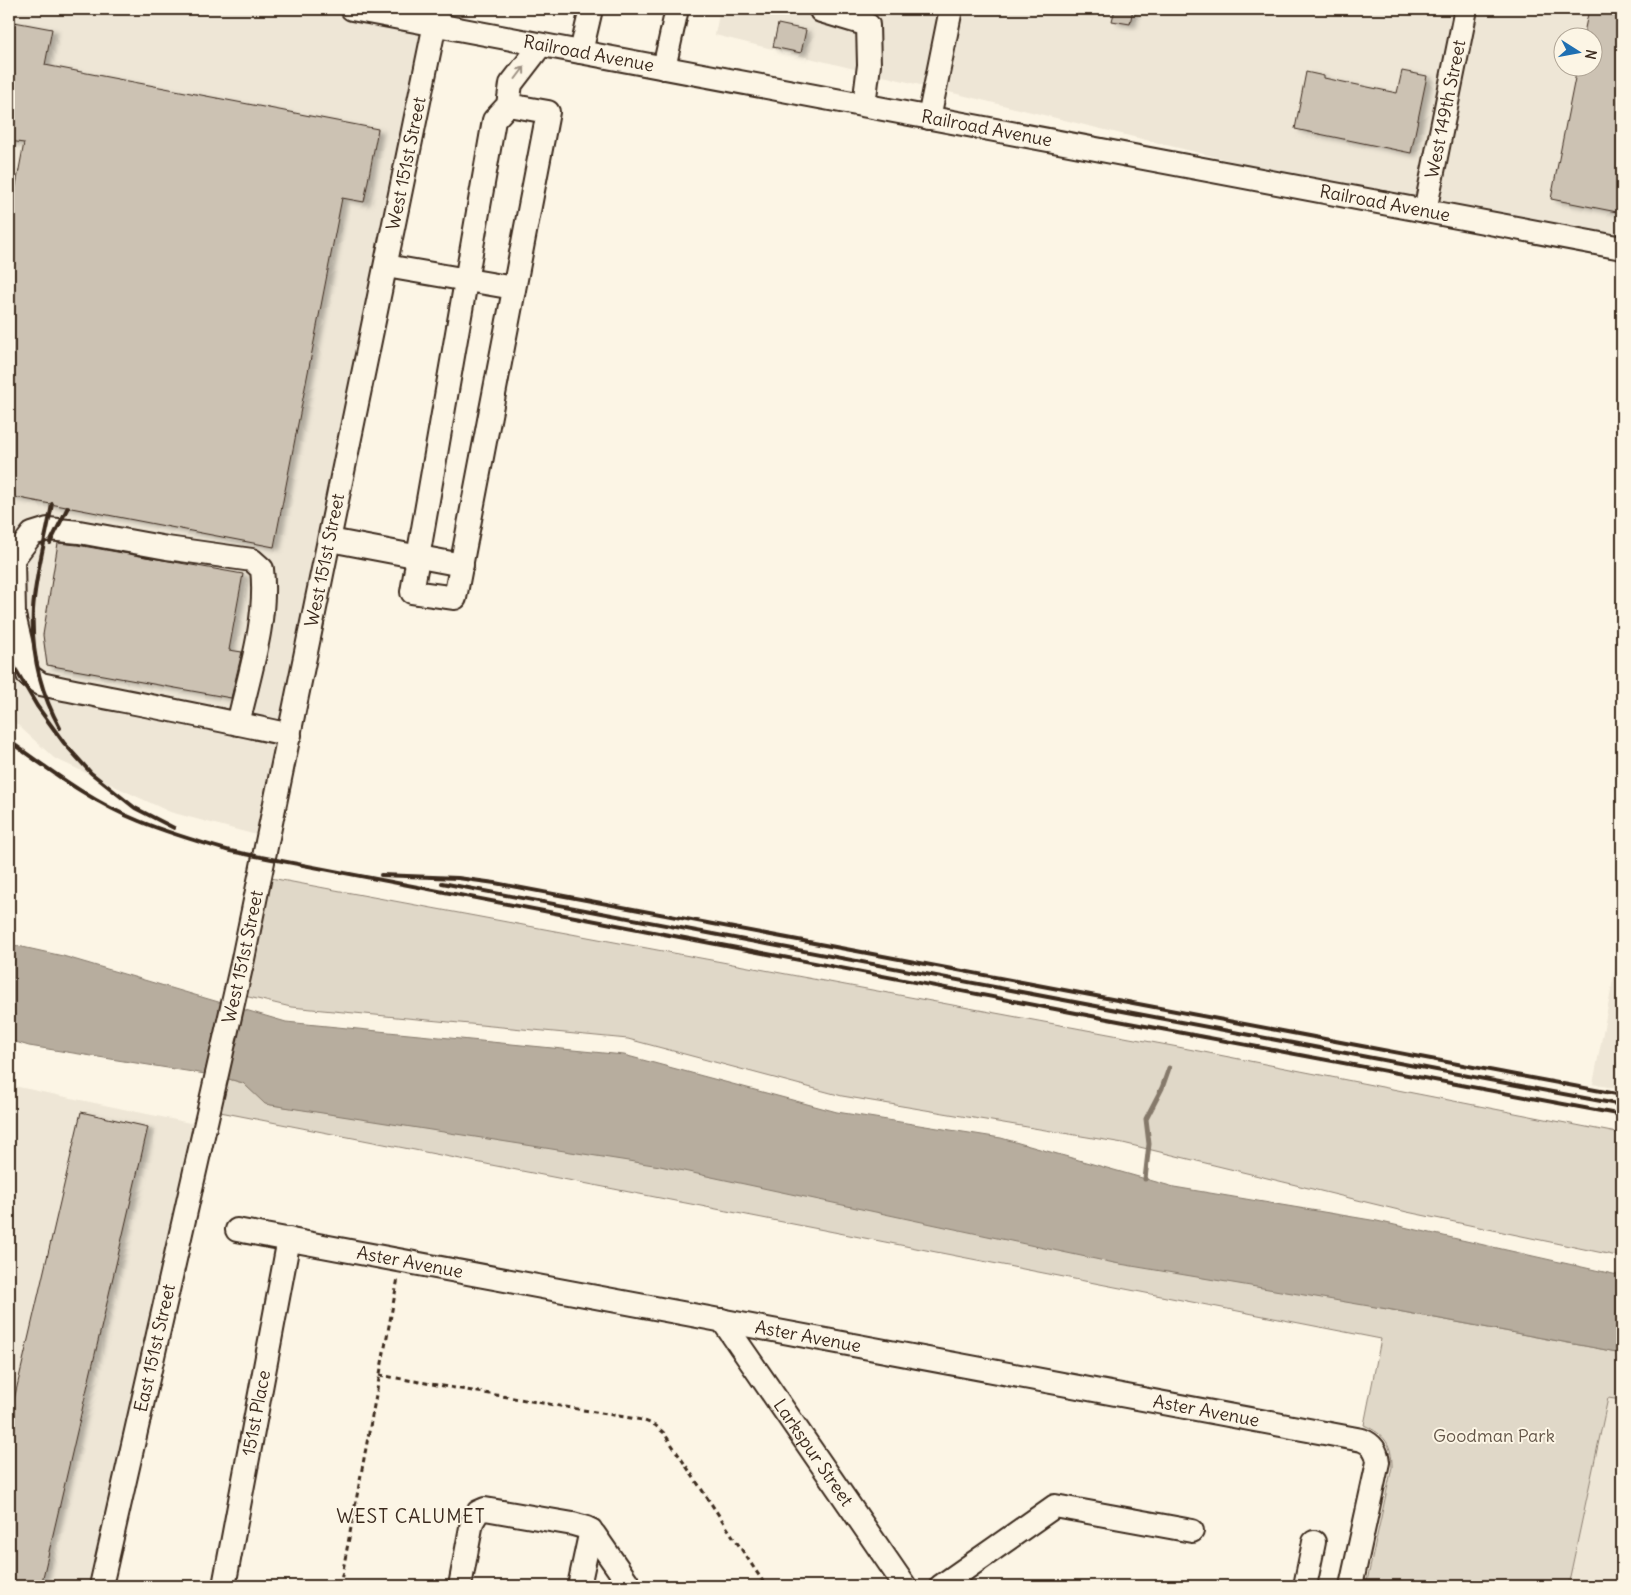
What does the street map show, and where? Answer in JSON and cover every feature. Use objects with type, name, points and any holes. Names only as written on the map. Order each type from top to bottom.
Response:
[{"type":"street","name":"Railroad Avenue","points":[[352,9],[436,17],[541,45],[1622,248]]},
{"type":"street","points":[[581,52],[590,9]]},
{"type":"street","points":[[664,68],[678,9]]},
{"type":"street","points":[[821,9],[820,11],[868,25],[869,66],[864,106]]},
{"type":"street","points":[[929,118],[951,9]]},
{"type":"street","name":"West 149th Street","points":[[1425,211],[1466,9]]},
{"type":"street","name":"West 151st Street","points":[[210,1110],[290,734],[436,17]]},
{"type":"street","points":[[508,105],[548,112],[462,565],[455,598],[412,592],[494,120],[508,105],[511,84],[541,45]]},
{"type":"street","points":[[386,266],[514,288]]},
{"type":"street","points":[[238,724],[256,647],[264,587],[262,569],[252,560],[167,548],[78,532],[48,530],[32,534],[13,559],[14,615],[28,675],[41,684],[238,724],[290,734]]},
{"type":"street","points":[[330,540],[462,565]]},
{"type":"street","name":"East 151st Street","points":[[101,1586],[210,1110]]},
{"type":"street","name":"Aster Avenue","points":[[237,1230],[1362,1440],[1375,1450],[1377,1470],[1351,1586]]},
{"type":"street","name":"151st Place","points":[[224,1586],[289,1239]]},
{"type":"street","name":"Larkspur Street","points":[[722,1320],[905,1586]]},
{"type":"street","points":[[941,1586],[1055,1506],[1192,1531]]},
{"type":"street","points":[[460,1586],[472,1522],[478,1512],[485,1509],[573,1524],[591,1530],[630,1586]]},
{"type":"street","points":[[579,1586],[591,1530]]},
{"type":"street","points":[[1305,1586],[1314,1542]]},
{"type":"path","points":[[340,1586],[401,1260]]},
{"type":"path","points":[[379,1375],[642,1420],[654,1425],[664,1433],[766,1586]]},
{"type":"shaded area","points":[[9,9],[335,9],[433,31],[268,838],[170,812],[54,758],[9,717]]},
{"type":"shaded area","points":[[720,9],[1462,9],[1421,207],[715,35]]},
{"type":"shaded area","points":[[1466,9],[1622,9],[1622,248],[1425,211]]},
{"type":"shaded area","points":[[1622,934],[1622,1090],[1593,1084]]},
{"type":"shaded area","points":[[9,944],[63,956],[286,1022],[624,1055],[837,1112],[1001,1138],[1174,1187],[1377,1221],[1622,1276],[1622,1353],[1387,1309],[1114,1263],[660,1166],[265,1104],[243,1083],[218,1076],[29,1046],[9,1040]]},
{"type":"shaded area","points":[[9,1085],[209,1127],[102,1586],[9,1586]]},
{"type":"shaded area","points":[[1608,1398],[1622,1400],[1622,1586],[1568,1586]]},
{"type":"green space","points":[[260,876],[1178,1047],[1622,1134],[1622,1257],[1407,1212],[1123,1143],[842,1096],[628,1039],[291,1007],[236,994]]},
{"type":"green space","name":"Goodman Park","points":[[218,1076],[243,1083],[266,1104],[665,1164],[1387,1309],[1622,1353],[1622,1400],[1608,1398],[1568,1586],[1366,1586],[1392,1467],[1391,1452],[1386,1441],[1364,1425],[1381,1339],[210,1110]]},
{"type":"building","points":[[1115,9],[1133,9],[1130,24],[1112,21]]},
{"type":"building","points":[[1589,9],[1622,9],[1622,213],[1551,199],[1575,78],[1604,78],[1604,28],[1585,28]]},
{"type":"building","points":[[9,21],[52,29],[45,65],[378,129],[364,202],[342,198],[274,547],[9,496],[9,222],[24,143],[9,141]]},
{"type":"building","points":[[778,24],[806,30],[801,53],[773,47]]},
{"type":"building","points":[[1402,71],[1427,76],[1411,153],[1295,129],[1306,72],[1324,76],[1324,78],[1397,93]]},
{"type":"building","points":[[58,543],[243,574],[229,650],[242,652],[231,698],[47,665],[43,635]]},
{"type":"building","points":[[81,1112],[148,1127],[41,1586],[9,1586],[9,1421]]},
{"type":"waterway","points":[[1145,1179],[1149,1144],[1146,1119],[1162,1088],[1169,1068]]},
{"type":"railway","points":[[52,504],[36,584],[33,625],[38,671],[47,700],[60,728]]},
{"type":"railway","points":[[50,543],[68,507]]},
{"type":"railway","points":[[9,658],[37,706],[64,743],[91,773],[135,808],[174,828]]},
{"type":"railway","points":[[9,741],[71,785],[104,805],[139,821],[230,851],[1097,1017],[1622,1115]]},
{"type":"railway","points":[[381,875],[458,878],[495,883],[1622,1095]]},
{"type":"railway","points":[[442,883],[1622,1105]]},
{"type":"district","name":"WEST CALUMET","points":[[411,1516]]}]
